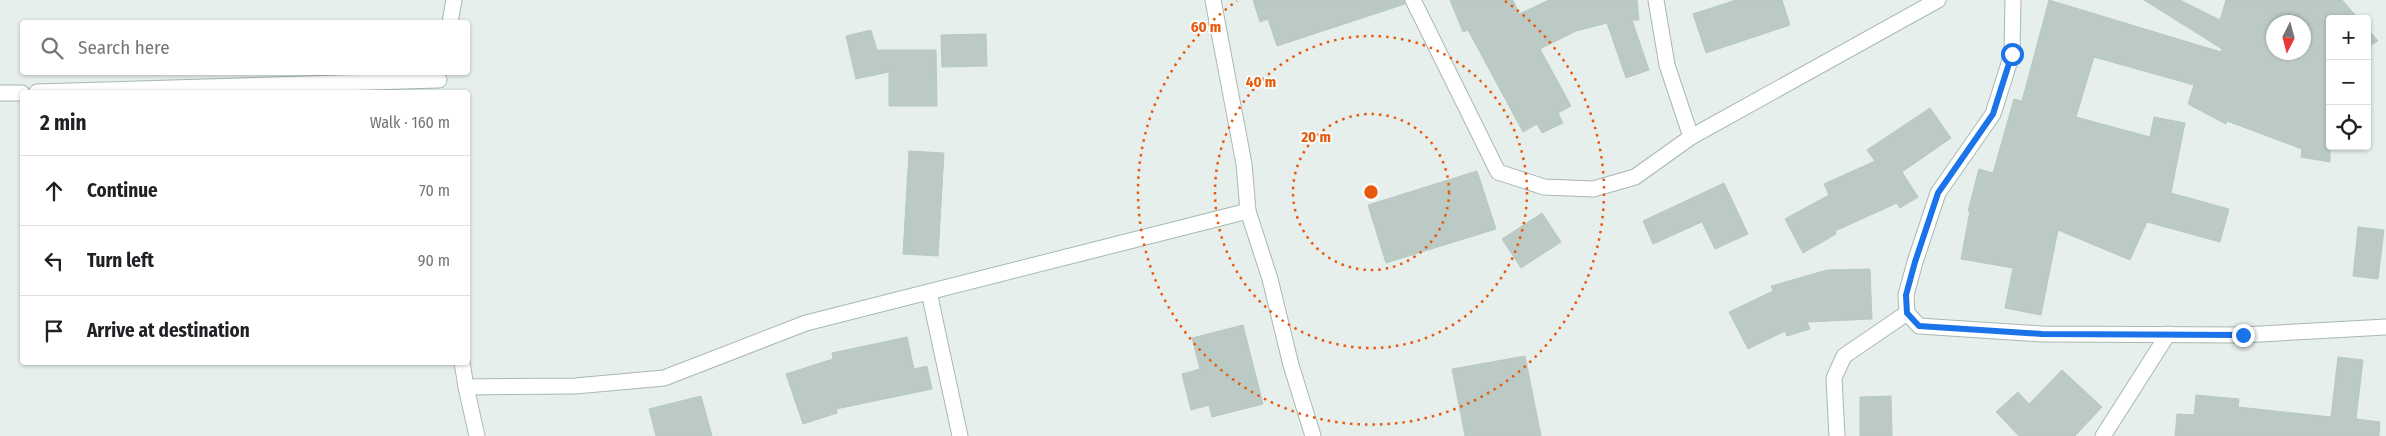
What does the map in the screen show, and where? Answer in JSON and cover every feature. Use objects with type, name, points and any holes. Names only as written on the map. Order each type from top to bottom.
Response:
[{"type":"street","points":[[450,20],[454,0]]},
{"type":"street","points":[[1213,0],[1244,164],[1248,211],[1270,279],[1291,365],[1313,436]]},
{"type":"street","points":[[1413,0],[1498,172],[1544,187],[1592,189],[1635,177],[1691,137],[1938,0]]},
{"type":"street","points":[[1656,0],[1667,65],[1691,137]]},
{"type":"street","points":[[2013,0],[2012,54],[1993,114],[1938,193],[1908,287],[1907,313],[1919,326],[2042,334],[2243,335],[2386,327]]},
{"type":"street","points":[[117,90],[439,82]]},
{"type":"street","points":[[0,93],[20,93]]},
{"type":"street","points":[[466,386],[575,386],[664,378],[806,323],[1248,211]]},
{"type":"street","points":[[929,292],[960,436]]},
{"type":"street","points":[[1837,436],[1834,378],[1844,356],[1907,313]]},
{"type":"street","points":[[2103,436],[2168,334]]},
{"type":"street","points":[[462,365],[477,436]]},
{"type":"building","points":[[1253,0],[1404,0],[1405,4],[1277,46],[1268,19],[1260,22]]},
{"type":"building","points":[[1450,0],[1513,0],[1519,14],[1549,0],[1637,0],[1639,20],[1632,20],[1649,70],[1626,78],[1607,23],[1576,31],[1540,49],[1571,106],[1558,113],[1563,123],[1542,133],[1537,124],[1523,132],[1468,30],[1463,32]]},
{"type":"building","points":[[1736,0],[1782,0],[1790,25],[1706,53],[1693,14]]},
{"type":"building","points":[[2049,0],[2221,52],[2222,49],[2144,0],[2180,0],[2220,20],[2226,0],[2342,0],[2355,15],[2326,15],[2326,150],[2330,150],[2330,162],[2301,157],[2302,149],[2227,121],[2226,124],[2188,104],[2194,85],[2094,57],[2076,117],[2150,137],[2154,117],[2185,123],[2171,193],[2229,209],[2220,242],[2147,222],[2130,260],[2058,230],[2041,315],[2005,308],[2013,268],[1961,259],[1970,211],[1968,211],[1979,169],[1993,173],[2014,99],[2022,101]]},
{"type":"building","points":[[871,30],[877,50],[936,50],[937,106],[889,106],[889,72],[856,79],[846,36]]},
{"type":"building","points":[[2371,33],[2378,41],[2371,45]]},
{"type":"building","points":[[986,34],[987,66],[942,67],[941,35]]},
{"type":"building","points":[[1930,108],[1951,138],[1902,172],[1918,197],[1900,208],[1897,203],[1835,231],[1836,234],[1803,253],[1785,219],[1829,195],[1824,184],[1875,161],[1867,150]]},
{"type":"building","points":[[909,151],[944,153],[938,256],[903,254]]},
{"type":"building","points":[[1477,171],[1496,229],[1386,263],[1368,205]]},
{"type":"building","points":[[1724,183],[1748,234],[1715,249],[1702,222],[1653,244],[1643,221]]},
{"type":"building","points":[[1542,213],[1561,242],[1521,268],[1502,239]]},
{"type":"building","points":[[2358,227],[2384,230],[2378,279],[2353,276]]},
{"type":"building","points":[[1870,269],[1872,319],[1807,322],[1810,329],[1787,336],[1785,331],[1748,349],[1729,312],[1773,291],[1771,286],[1827,270]]},
{"type":"building","points":[[1243,325],[1263,404],[1212,417],[1209,405],[1191,410],[1182,374],[1200,369],[1192,338]]},
{"type":"building","points":[[907,337],[914,369],[927,366],[932,389],[836,409],[837,413],[803,424],[786,374],[833,359],[832,353]]},
{"type":"building","points":[[1525,356],[1541,436],[1465,436],[1452,369]]},
{"type":"building","points":[[2338,357],[2363,360],[2356,419],[2380,422],[2379,436],[2175,436],[2177,414],[2194,415],[2196,395],[2239,399],[2238,407],[2331,417]]},
{"type":"building","points":[[2062,370],[2102,407],[2075,436],[2019,436],[1996,412],[2018,392],[2029,404]]},
{"type":"building","points":[[701,396],[712,436],[656,436],[649,409]]},
{"type":"building","points":[[1891,396],[1892,436],[1860,436],[1860,397]]},
{"type":"route","points":[[2012,54],[1993,114],[1938,193],[1906,295],[1907,313],[1919,326],[2042,334],[2243,335]]}]
